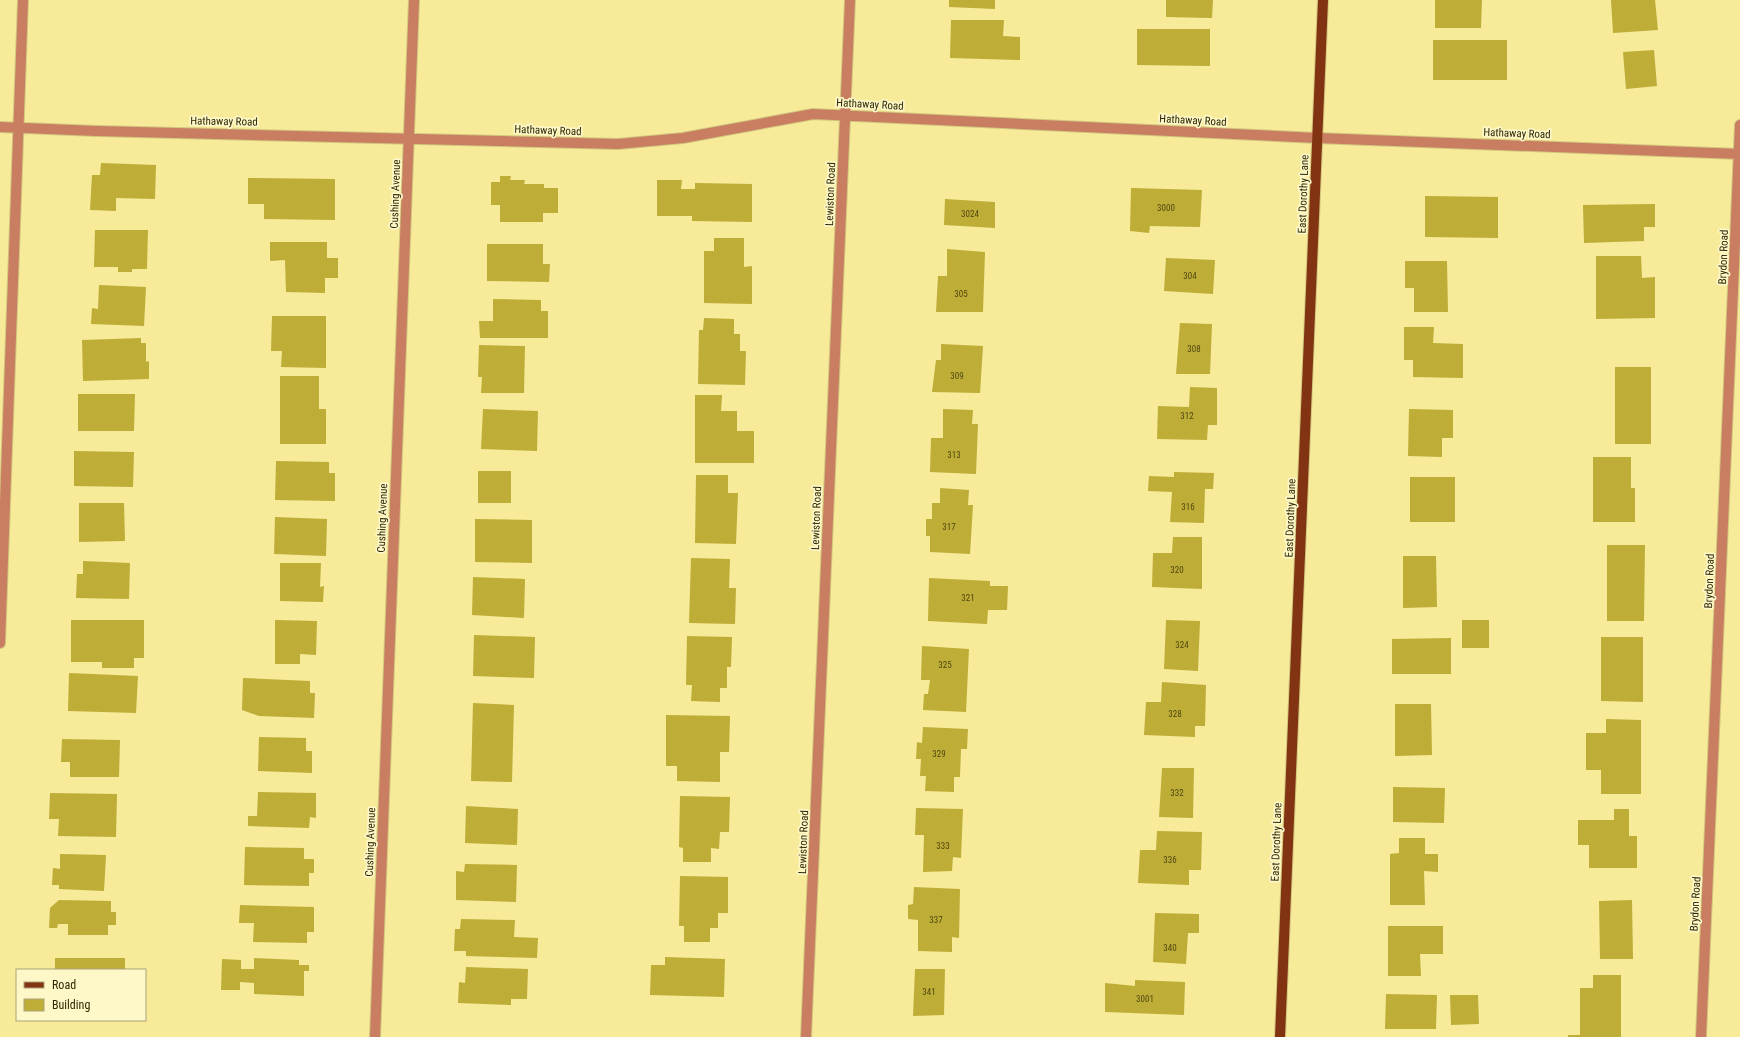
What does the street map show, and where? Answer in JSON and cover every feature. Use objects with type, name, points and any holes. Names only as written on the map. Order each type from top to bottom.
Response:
[{"type":"main road","name":"East Dorothy Lane","points":[[1280,1037],[1323,0]]},
{"type":"street","points":[[0,643],[22,0]]},
{"type":"street","name":"Cushing Avenue","points":[[375,1037],[414,0]]},
{"type":"street","name":"Lewiston Road","points":[[806,1037],[850,0]]},
{"type":"street","name":"Hathaway Road","points":[[0,126],[618,144],[683,138],[813,114],[1317,138],[1739,154]]},
{"type":"street","name":"Brydon Road","points":[[1701,1037],[1740,125]]},
{"type":"building","points":[[949,0],[995,0],[995,9],[949,7]]},
{"type":"building","points":[[1166,0],[1213,0],[1212,18],[1166,17]]},
{"type":"building","points":[[1435,0],[1482,0],[1481,28],[1435,28]]},
{"type":"building","points":[[1611,0],[1655,0],[1658,30],[1613,33]]},
{"type":"building","points":[[951,20],[1004,20],[1003,36],[1020,37],[1020,60],[950,58]]},
{"type":"building","points":[[1137,29],[1210,29],[1210,66],[1137,65]]},
{"type":"building","points":[[1433,40],[1507,40],[1507,80],[1433,80]]},
{"type":"building","points":[[1654,50],[1657,86],[1626,89],[1623,52]]},
{"type":"building","points":[[101,163],[156,165],[155,199],[116,198],[116,211],[90,210],[92,175],[100,175]]},
{"type":"building","points":[[500,176],[511,176],[510,180],[525,180],[524,184],[544,184],[544,188],[558,188],[558,213],[543,213],[543,222],[500,222],[500,205],[491,205],[491,182],[500,182]]},
{"type":"building","points":[[248,178],[335,179],[335,220],[264,219],[264,204],[248,204]]},
{"type":"building","points":[[657,180],[682,180],[681,189],[695,189],[695,183],[752,184],[752,222],[692,221],[692,216],[657,216]]},
{"type":"building","points":[[1131,188],[1202,190],[1200,227],[1150,226],[1149,233],[1130,231]]},
{"type":"building","points":[[1425,196],[1498,197],[1498,238],[1425,237]]},
{"type":"building","points":[[945,199],[995,202],[995,228],[944,225]]},
{"type":"building","points":[[1655,204],[1655,227],[1644,227],[1644,241],[1584,243],[1583,205]]},
{"type":"building","points":[[95,230],[148,230],[147,269],[132,269],[132,272],[118,272],[118,267],[94,267]]},
{"type":"building","points":[[714,238],[744,238],[744,267],[752,266],[752,304],[704,303],[704,251],[714,251]]},
{"type":"building","points":[[270,242],[327,242],[327,258],[338,258],[338,278],[325,278],[325,293],[286,292],[285,260],[270,261]]},
{"type":"building","points":[[487,244],[543,244],[543,264],[550,264],[549,282],[487,281]]},
{"type":"building","points":[[947,249],[985,252],[983,312],[936,312],[938,276],[947,276]]},
{"type":"building","points":[[1596,256],[1641,256],[1642,278],[1655,277],[1655,318],[1596,319]]},
{"type":"building","points":[[1166,258],[1215,260],[1213,294],[1164,291]]},
{"type":"building","points":[[1405,261],[1447,261],[1448,312],[1414,312],[1414,288],[1405,288]]},
{"type":"building","points":[[99,285],[146,287],[144,326],[91,324],[92,308],[98,309]]},
{"type":"building","points":[[493,299],[541,300],[541,311],[548,311],[548,338],[480,338],[479,321],[493,321]]},
{"type":"building","points":[[272,316],[326,316],[326,368],[281,367],[282,351],[271,351]]},
{"type":"building","points":[[704,318],[734,319],[734,334],[740,334],[740,351],[746,351],[745,385],[698,384],[699,330],[703,330]]},
{"type":"building","points":[[1180,323],[1212,324],[1210,374],[1176,374]]},
{"type":"building","points":[[1404,327],[1434,327],[1433,343],[1463,344],[1463,378],[1413,377],[1413,360],[1404,360]]},
{"type":"building","points":[[141,338],[141,343],[146,343],[146,362],[149,361],[149,379],[83,381],[82,340]]},
{"type":"building","points":[[941,344],[983,346],[980,393],[932,392],[936,360],[941,360]]},
{"type":"building","points":[[479,345],[525,346],[524,393],[481,393],[482,377],[478,377]]},
{"type":"building","points":[[1615,367],[1651,367],[1651,444],[1615,444]]},
{"type":"building","points":[[280,376],[319,376],[319,409],[326,409],[326,444],[280,444]]},
{"type":"building","points":[[1190,387],[1217,388],[1217,425],[1208,425],[1207,440],[1157,439],[1158,406],[1189,407]]},
{"type":"building","points":[[78,394],[135,394],[134,431],[78,431]]},
{"type":"building","points":[[695,395],[722,395],[721,411],[737,411],[737,431],[754,431],[754,463],[695,463]]},
{"type":"building","points":[[483,409],[538,411],[537,451],[481,449]]},
{"type":"building","points":[[943,409],[973,410],[972,424],[978,424],[976,474],[930,472],[931,438],[943,438]]},
{"type":"building","points":[[1409,409],[1453,410],[1453,438],[1442,438],[1442,457],[1408,456]]},
{"type":"building","points":[[74,451],[134,452],[133,487],[74,486]]},
{"type":"building","points":[[1593,457],[1631,457],[1631,488],[1635,488],[1635,522],[1593,522]]},
{"type":"building","points":[[276,461],[329,462],[329,473],[335,473],[335,501],[275,500]]},
{"type":"building","points":[[478,471],[511,471],[511,503],[478,503]]},
{"type":"building","points":[[1174,472],[1214,473],[1213,489],[1205,489],[1204,523],[1170,522],[1172,492],[1148,491],[1149,476],[1174,477]]},
{"type":"building","points":[[696,475],[728,475],[728,493],[738,493],[736,544],[695,543]]},
{"type":"building","points":[[1410,477],[1455,477],[1455,522],[1410,522]]},
{"type":"building","points":[[940,488],[969,490],[968,505],[973,505],[970,554],[930,552],[930,536],[926,536],[926,519],[932,519],[932,503],[940,503]]},
{"type":"building","points":[[79,503],[124,503],[125,541],[79,542]]},
{"type":"building","points":[[275,517],[327,519],[326,556],[274,554]]},
{"type":"building","points":[[475,519],[532,520],[532,563],[475,562]]},
{"type":"building","points":[[1173,537],[1202,537],[1202,589],[1152,587],[1153,553],[1172,553]]},
{"type":"building","points":[[1607,545],[1645,545],[1644,621],[1607,621]]},
{"type":"building","points":[[1403,556],[1436,556],[1437,607],[1403,608]]},
{"type":"building","points":[[691,558],[730,559],[729,588],[736,588],[735,624],[689,623]]},
{"type":"building","points":[[83,561],[130,563],[129,599],[76,598],[77,574],[83,574]]},
{"type":"building","points":[[280,563],[321,563],[320,587],[324,586],[323,602],[280,601]]},
{"type":"building","points":[[473,577],[525,579],[524,618],[472,615]]},
{"type":"building","points":[[929,578],[990,581],[990,586],[1008,586],[1007,610],[988,610],[987,624],[928,621]]},
{"type":"building","points":[[71,620],[144,620],[144,658],[134,658],[134,668],[102,668],[102,662],[71,662]]},
{"type":"building","points":[[275,620],[317,621],[316,655],[300,654],[300,664],[275,664]]},
{"type":"building","points":[[1166,620],[1200,621],[1198,671],[1164,669]]},
{"type":"building","points":[[1462,620],[1489,620],[1489,648],[1462,648]]},
{"type":"building","points":[[474,635],[535,637],[534,678],[473,676]]},
{"type":"building","points":[[687,636],[732,637],[731,667],[727,667],[727,688],[720,688],[720,702],[691,701],[692,685],[686,685]]},
{"type":"building","points":[[1601,637],[1643,637],[1643,702],[1601,701]]},
{"type":"building","points":[[1451,638],[1451,674],[1392,674],[1392,639]]},
{"type":"building","points":[[922,646],[969,649],[966,712],[923,710],[924,694],[928,694],[930,680],[921,680]]},
{"type":"building","points":[[69,673],[138,676],[136,713],[68,711]]},
{"type":"building","points":[[243,678],[310,681],[310,693],[315,693],[314,718],[259,716],[242,710]]},
{"type":"building","points":[[1162,682],[1206,685],[1205,726],[1195,726],[1195,737],[1144,735],[1146,702],[1161,702]]},
{"type":"building","points":[[473,703],[514,705],[512,782],[471,781]]},
{"type":"building","points":[[1395,704],[1431,704],[1432,755],[1395,756]]},
{"type":"building","points":[[666,715],[730,716],[729,752],[720,752],[720,782],[677,781],[677,766],[666,766]]},
{"type":"building","points":[[1606,719],[1641,720],[1641,794],[1601,794],[1601,770],[1586,770],[1586,733],[1606,733]]},
{"type":"building","points":[[923,727],[968,729],[967,749],[961,749],[960,777],[954,777],[954,792],[925,791],[926,776],[920,776],[921,759],[916,759],[917,742],[922,743]]},
{"type":"building","points":[[259,737],[306,738],[306,751],[312,751],[312,773],[258,771]]},
{"type":"building","points":[[62,739],[120,740],[119,777],[70,777],[70,762],[61,762]]},
{"type":"building","points":[[1162,768],[1194,768],[1193,818],[1159,817]]},
{"type":"building","points":[[1393,787],[1445,788],[1444,823],[1393,822]]},
{"type":"building","points":[[258,792],[316,793],[316,818],[310,817],[309,828],[248,826],[248,816],[257,816]]},
{"type":"building","points":[[50,793],[117,794],[116,837],[58,836],[59,819],[49,819]]},
{"type":"building","points":[[680,796],[730,797],[729,832],[720,832],[719,849],[711,848],[711,862],[683,862],[683,848],[679,847]]},
{"type":"building","points":[[466,806],[518,809],[517,845],[465,843]]},
{"type":"building","points":[[916,808],[963,809],[961,858],[953,857],[952,871],[923,872],[924,835],[915,835]]},
{"type":"building","points":[[1614,809],[1629,809],[1629,836],[1637,836],[1637,868],[1589,868],[1589,845],[1578,845],[1578,820],[1614,820]]},
{"type":"building","points":[[1157,831],[1202,832],[1201,870],[1189,870],[1189,885],[1138,883],[1140,850],[1156,850]]},
{"type":"building","points":[[1399,838],[1425,838],[1425,854],[1438,854],[1438,872],[1424,871],[1425,905],[1390,905],[1390,854],[1399,853]]},
{"type":"building","points":[[245,847],[304,848],[304,859],[314,859],[314,873],[309,873],[309,886],[244,885]]},
{"type":"building","points":[[60,854],[106,855],[104,891],[59,889],[59,885],[52,885],[53,868],[60,869]]},
{"type":"building","points":[[465,864],[517,865],[516,902],[456,900],[456,871],[464,872]]},
{"type":"building","points":[[680,876],[728,877],[728,913],[718,913],[718,928],[710,928],[710,942],[684,942],[684,926],[679,926]]},
{"type":"building","points":[[914,887],[960,889],[959,938],[952,937],[952,952],[918,951],[918,920],[908,919],[908,905],[913,904]]},
{"type":"building","points":[[59,900],[111,901],[111,912],[116,912],[116,925],[108,925],[108,935],[68,935],[68,924],[58,924],[57,928],[49,928],[50,908]]},
{"type":"building","points":[[1632,900],[1633,959],[1600,959],[1599,901]]},
{"type":"building","points":[[240,905],[314,907],[314,932],[307,932],[307,943],[253,942],[254,923],[239,923]]},
{"type":"building","points":[[1155,913],[1199,914],[1199,933],[1188,933],[1186,964],[1153,962]]},
{"type":"building","points":[[461,919],[515,920],[514,937],[538,938],[537,958],[466,956],[466,951],[454,951],[455,929],[460,929]]},
{"type":"building","points":[[1388,926],[1443,926],[1443,954],[1420,954],[1421,976],[1388,976]]},
{"type":"building","points":[[665,957],[725,959],[724,997],[650,995],[651,965],[665,965]]},
{"type":"building","points":[[55,958],[125,958],[125,969],[55,969]]},
{"type":"building","points":[[254,958],[299,960],[299,965],[309,965],[309,971],[304,971],[304,996],[254,994],[254,983],[240,982],[240,990],[221,990],[222,959],[241,960],[241,969],[254,969]]},
{"type":"building","points":[[466,967],[528,969],[527,999],[511,999],[511,1005],[458,1003],[459,982],[465,983]]},
{"type":"building","points":[[915,969],[945,969],[944,1015],[913,1016]]},
{"type":"building","points":[[1593,975],[1621,975],[1621,1037],[1568,1037],[1568,1035],[1580,1035],[1580,988],[1593,988]]},
{"type":"building","points":[[1135,980],[1185,982],[1184,1015],[1105,1012],[1105,983],[1135,986]]},
{"type":"building","points":[[1386,994],[1437,995],[1436,1029],[1385,1029]]},
{"type":"building","points":[[1450,995],[1478,995],[1479,1024],[1451,1025]]}]
